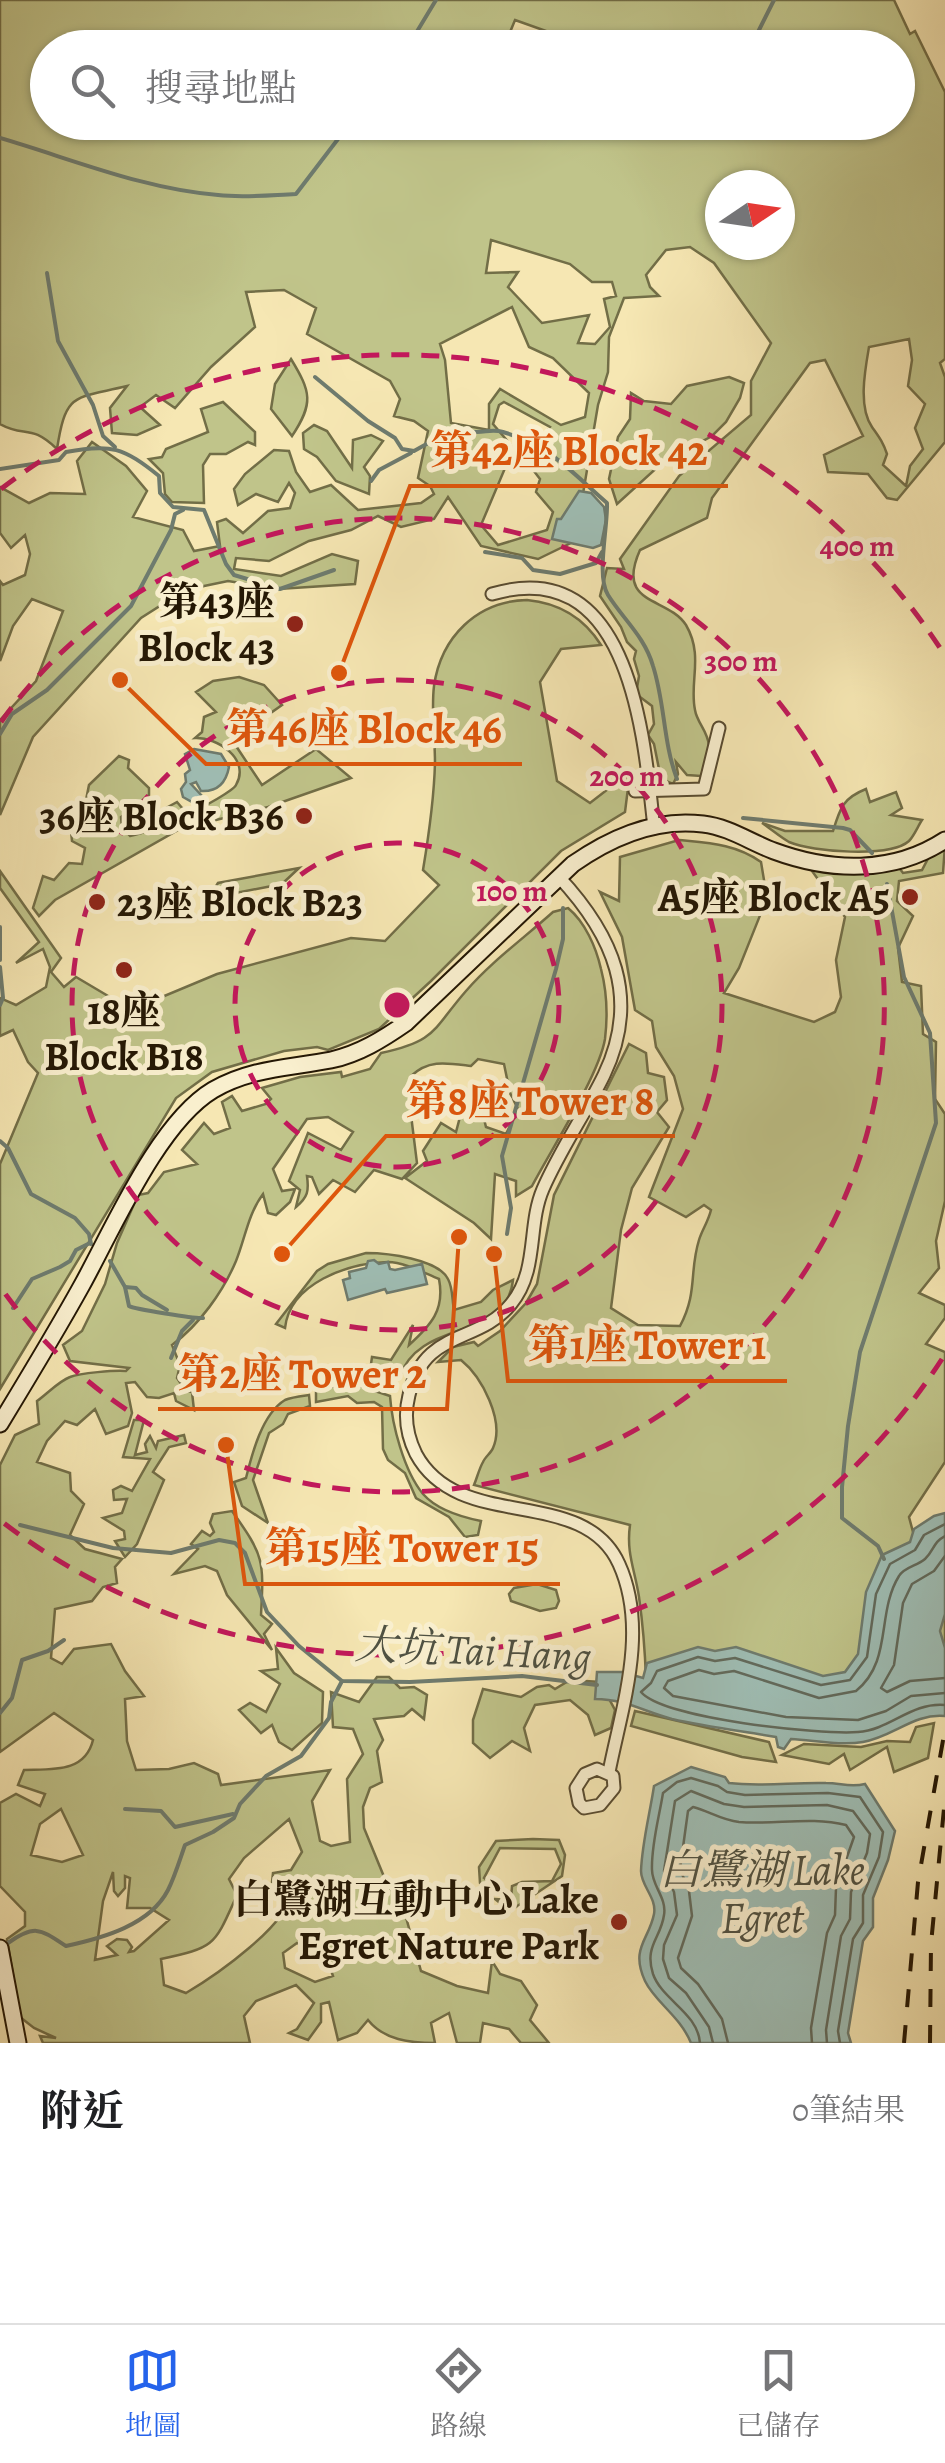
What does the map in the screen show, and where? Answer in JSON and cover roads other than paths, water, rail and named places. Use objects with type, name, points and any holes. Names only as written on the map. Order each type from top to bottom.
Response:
[{"type":"main road","points":[[0,1424],[138,1182],[179,1118],[201,1098],[237,1078],[270,1068],[333,1060],[383,1039],[406,1023],[559,877],[598,846],[682,823],[716,826],[800,859],[852,867],[900,860],[945,840]]},
{"type":"main road","points":[[0,1948],[18,2043]]},
{"type":"street","points":[[492,594],[526,588],[549,591],[570,599],[598,620],[614,644],[631,684],[654,828]]},
{"type":"street","points":[[635,791],[704,789],[719,728]]},
{"type":"street","points":[[559,877],[596,919],[614,960],[620,1005],[614,1050],[603,1078],[542,1190],[530,1265],[517,1296],[494,1320],[456,1336],[430,1355],[412,1383],[406,1416],[413,1448],[444,1486],[474,1499],[574,1522],[603,1540],[614,1553],[626,1585],[633,1638],[610,1772]]},
{"type":"water","points":[[579,491],[591,493],[604,507],[606,520],[601,545],[593,548],[552,539],[557,519],[561,519]]},
{"type":"water","points":[[194,749],[221,754],[229,767],[217,788],[201,791],[196,782],[191,784],[202,796],[192,802],[183,797],[181,789],[190,770],[185,754]]},
{"type":"water","points":[[368,1261],[379,1264],[388,1262],[390,1269],[395,1270],[422,1264],[427,1284],[387,1293],[385,1289],[348,1300],[343,1280],[350,1278],[349,1272],[366,1268]]},
{"type":"water","points":[[945,1513],[945,1614],[940,1631],[945,1648],[945,1716],[923,1718],[863,1742],[791,1739],[784,1749],[778,1747],[776,1737],[685,1722],[625,1703],[595,1699],[597,1672],[622,1672],[643,1678],[647,1663],[698,1647],[715,1651],[736,1647],[823,1676],[845,1672],[858,1654],[866,1592],[882,1555],[910,1542],[914,1529]]},
{"type":"water","name":"白鷺湖 Lake Egret","points":[[691,1767],[725,1777],[729,1783],[865,1784],[895,1831],[873,1898],[873,1927],[863,1941],[848,2033],[851,2043],[691,2043],[681,2025],[649,1989],[639,1960],[654,1908],[641,1871],[654,1786]]},
{"type":"waterway","points":[[418,30],[436,0]]},
{"type":"waterway","points":[[759,30],[774,0]]},
{"type":"waterway","points":[[0,138],[162,187],[238,196],[296,194],[337,140]]},
{"type":"waterway","points":[[47,273],[58,341],[93,405],[103,436],[115,447]]},
{"type":"waterway","points":[[315,377],[395,438],[402,449],[414,451],[457,427],[472,432],[503,432],[547,452],[607,503],[605,587],[649,656],[677,779]]},
{"type":"waterway","points":[[0,469],[59,460],[66,452],[81,449],[116,450],[159,476],[160,493],[173,507],[204,510],[234,575],[280,589],[334,570]]},
{"type":"waterway","points":[[371,481],[379,470],[411,453]]},
{"type":"waterway","points":[[0,734],[12,714],[47,690],[131,606],[171,530],[175,514],[183,510]]},
{"type":"waterway","points":[[485,552],[522,558],[533,570],[560,574],[596,563],[602,552]]},
{"type":"waterway","points":[[743,818],[843,828],[850,830],[872,853]]},
{"type":"waterway","points":[[884,1559],[878,1546],[842,1518],[848,1426],[860,1352],[936,1123],[930,1033],[904,977],[887,884]]},
{"type":"waterway","points":[[507,1234],[511,1208],[502,1156],[556,969],[563,939],[563,908]]},
{"type":"waterway","points":[[0,927],[0,960]]},
{"type":"waterway","points":[[0,967],[0,1005]]},
{"type":"waterway","points":[[0,1141],[8,1148],[31,1194],[75,1218],[89,1234],[91,1244]]},
{"type":"waterway","points":[[13,1308],[32,1279],[70,1261],[76,1250],[90,1243]]},
{"type":"waterway","points":[[110,1261],[125,1287],[129,1306],[203,1318]]},
{"type":"waterway","points":[[125,1287],[136,1288],[167,1310]]},
{"type":"waterway","points":[[171,1358],[182,1331],[193,1320]]},
{"type":"waterway","name":"大坑 Tai Hang","points":[[20,1525],[113,1548],[171,1553],[219,1540],[235,1543],[245,1553],[267,1612],[299,1646],[342,1681],[522,1676],[597,1685]]},
{"type":"waterway","points":[[0,1713],[12,1698],[22,1660],[48,1651],[64,1640]]},
{"type":"waterway","points":[[8,1943],[37,1931],[66,1946],[110,1934],[150,1912],[168,1890],[185,1845],[234,1818],[240,1804],[266,1776],[301,1756],[329,1718],[331,1702],[342,1681]]},
{"type":"waterway","points":[[125,1809],[161,1811],[175,1827],[233,1814]]},
{"type":"railway","points":[[904,2043],[918,1882],[945,1729]]},
{"type":"railway","points":[[930,2043],[931,1944],[945,1798]]},
{"type":"place","name":"第43座 Block 43","points":[[295,624]]},
{"type":"place","name":"第42座 Block 42","points":[[339,673]]},
{"type":"place","name":"第46座 Block 46","points":[[120,680]]},
{"type":"place","name":"36座 Block B36","points":[[304,816]]},
{"type":"place","name":"A5座 Block A5","points":[[910,897]]},
{"type":"place","name":"23座 Block B23","points":[[97,902]]},
{"type":"place","name":"18座 Block B18","points":[[124,970]]},
{"type":"place","name":"第2座 Tower 2","points":[[459,1237]]},
{"type":"place","name":"第8座 Tower 8","points":[[282,1254]]},
{"type":"place","name":"第1座 Tower 1","points":[[494,1254]]},
{"type":"place","name":"第15座 Tower 15","points":[[226,1445]]},
{"type":"place","name":"白鷺湖互動中心 Lake Egret Nature Park","points":[[619,1922]]}]
